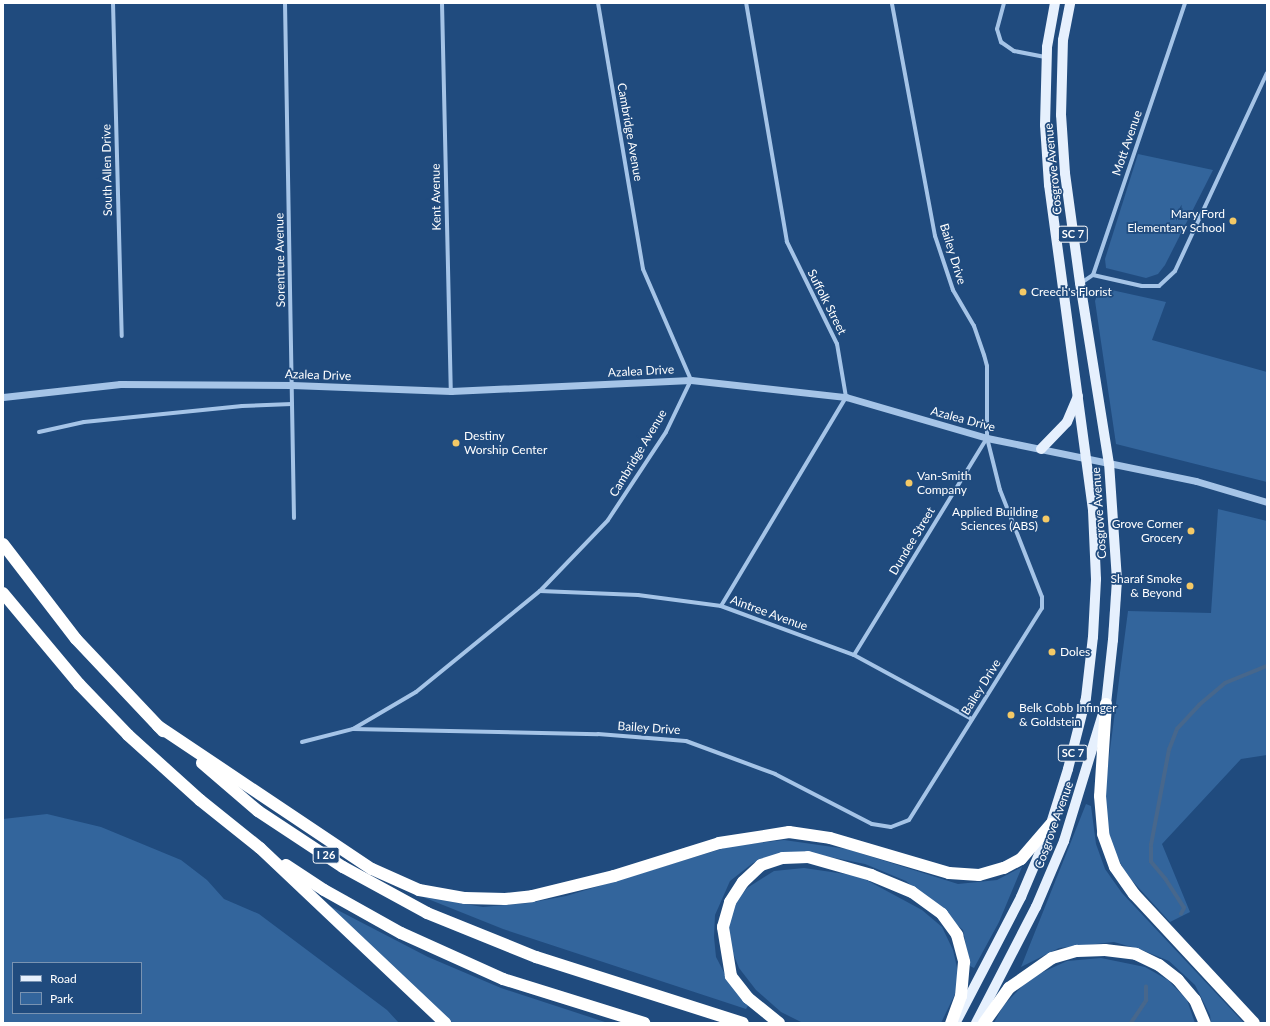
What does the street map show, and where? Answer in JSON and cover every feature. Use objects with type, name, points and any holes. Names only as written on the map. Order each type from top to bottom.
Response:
[{"type":"highway","name":"I 26","points":[[3,544],[76,639],[158,726],[258,811],[343,867],[427,913],[536,957],[744,1023]]},
{"type":"highway","name":"I 26","points":[[3,593],[79,684],[128,735],[200,800],[260,848],[324,890],[401,933],[504,979],[644,1023]]},
{"type":"highway","points":[[1106,704],[1100,796],[1103,834],[1115,867],[1134,894],[1254,1023]]},
{"type":"highway","points":[[158,726],[372,869],[419,890],[465,898],[505,899],[532,896],[614,876],[719,844],[789,832],[830,838],[949,873],[979,875],[1004,868],[1021,859],[1051,824]]},
{"type":"highway","points":[[260,848],[445,1023]]},
{"type":"highway","points":[[779,1023],[748,998],[731,976],[723,927],[730,902],[743,882],[761,865],[783,858],[808,857],[878,878],[912,892],[942,914],[957,935],[964,962],[962,996],[952,1023]]},
{"type":"highway","points":[[984,1023],[1009,988],[1052,958],[1077,951],[1105,950],[1136,954],[1159,965],[1178,980],[1194,1000],[1206,1023]]},
{"type":"main road","name":"Cosgrove Avenue","points":[[955,1023],[1021,897],[1051,824],[1068,770],[1086,698],[1093,637],[1096,579],[1088,460],[1049,185],[1045,125],[1047,57],[1055,3]]},
{"type":"main road","name":"Cosgrove Avenue","points":[[976,1023],[1036,907],[1064,841],[1106,704],[1117,580],[1109,464],[1080,283],[1065,173],[1061,115],[1063,40],[1070,3]]},
{"type":"main road","points":[[1041,449],[1067,422],[1079,395]]},
{"type":"street","name":"South Allen Drive","points":[[113,3],[122,336]]},
{"type":"street","name":"Sorentrue Avenue","points":[[285,3],[294,518]]},
{"type":"street","name":"Kent Avenue","points":[[442,3],[451,391]]},
{"type":"street","name":"Cambridge Avenue","points":[[302,742],[353,729],[416,692],[540,591],[608,520],[666,432],[691,380],[643,269],[598,3]]},
{"type":"street","name":"Suffolk Street","points":[[746,3],[787,242],[837,344],[846,397]]},
{"type":"street","name":"Bailey Drive","points":[[353,729],[590,734],[686,741],[775,774],[872,824],[892,827],[909,820],[1042,608],[1042,597],[1000,490],[987,438],[987,366],[974,326],[952,290],[935,236],[892,3]]},
{"type":"street","points":[[1004,3],[997,29],[1001,42],[1014,52],[1047,57]]},
{"type":"street","name":"Mott Avenue","points":[[1093,275],[1185,3]]},
{"type":"street","points":[[1080,283],[1093,275],[1142,286],[1159,286],[1175,271],[1267,73]]},
{"type":"street","name":"Azalea Drive","points":[[3,398],[120,384],[292,385],[451,391],[691,380],[846,397],[987,438],[1196,481],[1267,502]]},
{"type":"street","points":[[721,606],[846,397]]},
{"type":"street","points":[[39,432],[84,422],[242,406],[292,404]]},
{"type":"street","name":"Dundee Street","points":[[854,655],[987,438]]},
{"type":"street","name":"Aintree Avenue","points":[[540,591],[638,595],[721,606],[854,655],[972,719]]},
{"type":"green space","points":[[1138,154],[1213,170],[1165,265],[1158,274],[1146,278],[1106,268],[1105,259]]},
{"type":"green space","points":[[1107,289],[1166,302],[1152,340],[1267,372],[1267,482],[1116,444],[1095,301],[1099,290]]},
{"type":"green space","points":[[1218,509],[1267,521],[1267,755],[1241,759],[1162,844],[1190,912],[1170,922],[1126,874],[1111,844],[1105,819],[1104,796],[1128,611],[1211,613]]},
{"type":"green space","points":[[1086,804],[1091,806],[1096,844],[1105,869],[1122,893],[1244,1023],[1211,1023],[1210,1015],[1195,985],[1169,961],[1142,950],[1114,942],[1059,948],[1021,967]]},
{"type":"green space","points":[[47,814],[101,827],[181,860],[207,880],[224,899],[259,914],[387,1010],[399,1023],[3,1023],[3,819]]},
{"type":"green space","points":[[784,840],[847,849],[958,884],[997,880],[1022,867],[999,922],[974,968],[970,966],[963,930],[906,881],[865,864],[825,856],[783,853],[753,863],[730,881],[715,915],[714,937],[716,957],[728,980],[749,1004],[746,1009],[503,929],[423,897],[483,907],[528,903],[566,896],[731,846]]},
{"type":"green space","points":[[804,868],[859,876],[922,910],[942,927],[953,950],[958,972],[956,992],[941,1023],[803,1023],[781,1012],[756,990],[739,968],[731,948],[728,929],[733,906],[747,888],[774,871]]},
{"type":"green space","points":[[324,903],[428,957],[501,988],[608,1023],[451,1023]]},
{"type":"green space","points":[[1101,958],[1145,967],[1168,980],[1187,1000],[1195,1023],[994,1023],[1003,1006],[1030,978],[1067,961]]},
{"type":"waterway","points":[[1181,914],[1184,908],[1166,880],[1151,862],[1151,845],[1169,750],[1177,729],[1199,705],[1225,683],[1267,666]]},
{"type":"waterway","points":[[1131,1023],[1146,1001],[1146,987]]},
{"type":"place","name":"Mary Ford Elementary School","points":[[1233,221]]},
{"type":"place","name":"Creech's Florist","points":[[1023,292]]},
{"type":"place","name":"Destiny Worship Center","points":[[456,443]]},
{"type":"place","name":"Van-Smith Company","points":[[909,483]]},
{"type":"place","name":"Applied Building Sciences (ABS)","points":[[1046,519]]},
{"type":"place","name":"Grove Corner Grocery","points":[[1191,531]]},
{"type":"place","name":"Sharaf Smoke & Beyond","points":[[1190,586]]},
{"type":"place","name":"Doles","points":[[1052,652]]},
{"type":"place","name":"Belk Cobb Infinger & Goldstein","points":[[1011,715]]}]
